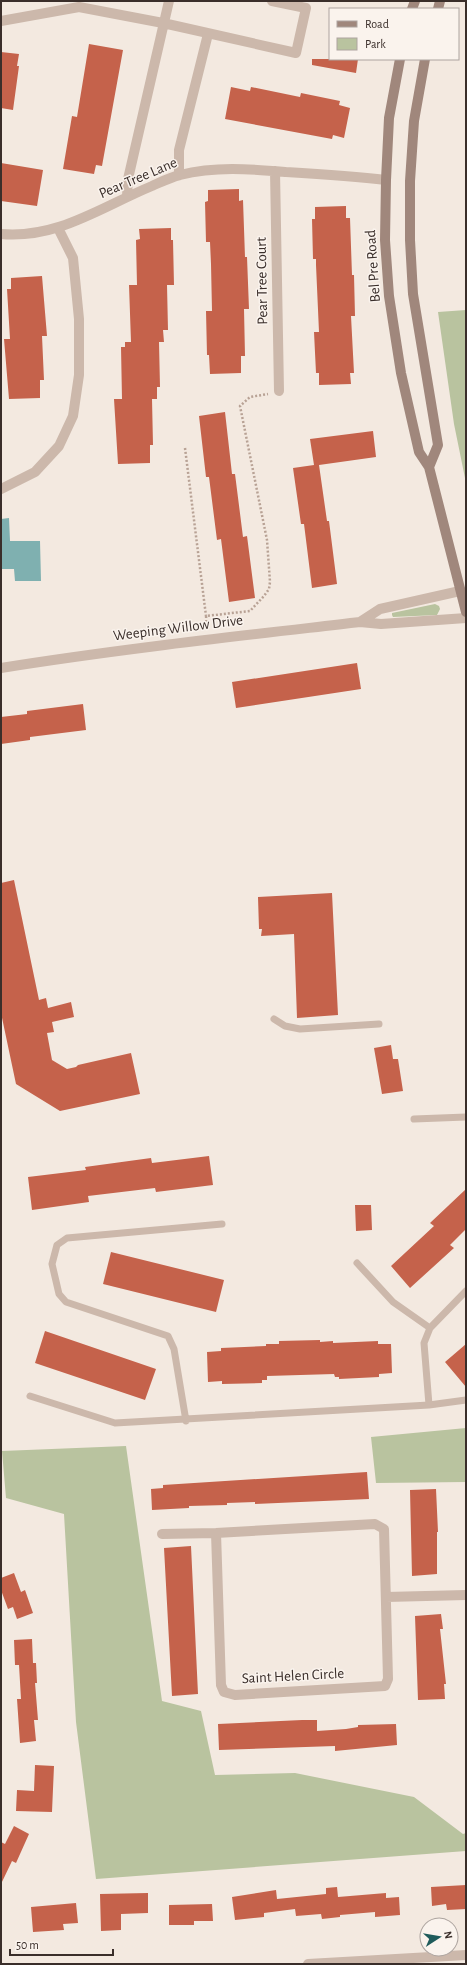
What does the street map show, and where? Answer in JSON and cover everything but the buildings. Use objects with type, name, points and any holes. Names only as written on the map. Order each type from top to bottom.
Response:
[{"type":"main road","name":"Bel Pre Road","points":[[400,60],[390,118],[386,180],[385,240],[389,296],[401,373],[417,445],[419,452],[429,467],[466,612]]},
{"type":"main road","points":[[425,60],[414,121],[410,181],[410,240],[413,294],[438,445],[429,467]]},
{"type":"street","points":[[127,196],[128,179],[169,1]]},
{"type":"street","points":[[1,21],[79,7],[163,23],[296,52],[306,8],[272,1]]},
{"type":"street","points":[[179,175],[179,150],[208,34]]},
{"type":"street","name":"Pear Tree Lane","points":[[1,234],[21,236],[58,228],[94,213],[127,196],[179,175],[221,168],[350,176],[386,180]]},
{"type":"street","name":"Pear Tree Court","points":[[275,171],[279,390]]},
{"type":"street","points":[[1,489],[35,472],[58,446],[73,416],[79,375],[79,319],[73,258],[58,228]]},
{"type":"street","name":"Weeping Willow Drive","points":[[360,622],[380,609],[460,591]]},
{"type":"street","name":"Weeping Willow Drive","points":[[1,668],[143,646],[209,640],[360,622],[381,624],[466,618]]},
{"type":"street","name":"Saint Helen Circle","points":[[162,1534],[216,1534],[375,1524],[384,1530],[388,1679],[385,1686],[235,1695],[224,1692],[221,1685],[216,1534]]},
{"type":"street","points":[[386,1598],[466,1595]]},
{"type":"street","points":[[308,1964],[406,1962],[466,1955]]},
{"type":"lane","points":[[274,1019],[285,1026],[300,1029],[379,1024]]},
{"type":"lane","points":[[414,1119],[466,1116]]},
{"type":"lane","points":[[186,1420],[174,1349],[168,1336],[66,1302],[59,1294],[52,1264],[57,1245],[67,1238],[222,1224]]},
{"type":"lane","points":[[357,1263],[393,1302],[430,1328]]},
{"type":"lane","points":[[429,1405],[424,1343],[430,1328],[466,1292]]},
{"type":"lane","points":[[30,1396],[115,1423],[429,1405],[466,1400]]},
{"type":"path","points":[[206,616],[250,611],[269,589],[270,582],[267,540],[240,406],[250,397],[271,394],[279,390]]},
{"type":"path","points":[[185,448],[209,640]]},
{"type":"green space","points":[[466,310],[466,483],[454,424],[438,312]]},
{"type":"green space","points":[[435,604],[439,606],[440,609],[437,615],[393,617],[392,615],[392,613]]},
{"type":"green space","points":[[466,1428],[466,1482],[376,1483],[371,1437]]},
{"type":"green space","points":[[126,1446],[162,1701],[201,1711],[215,1775],[295,1773],[414,1797],[463,1834],[466,1833],[466,1851],[96,1879],[76,1722],[64,1514],[6,1498],[2,1451]]},
{"type":"water","points":[[9,518],[10,541],[40,541],[41,581],[15,581],[14,569],[1,569],[1,519]]}]
